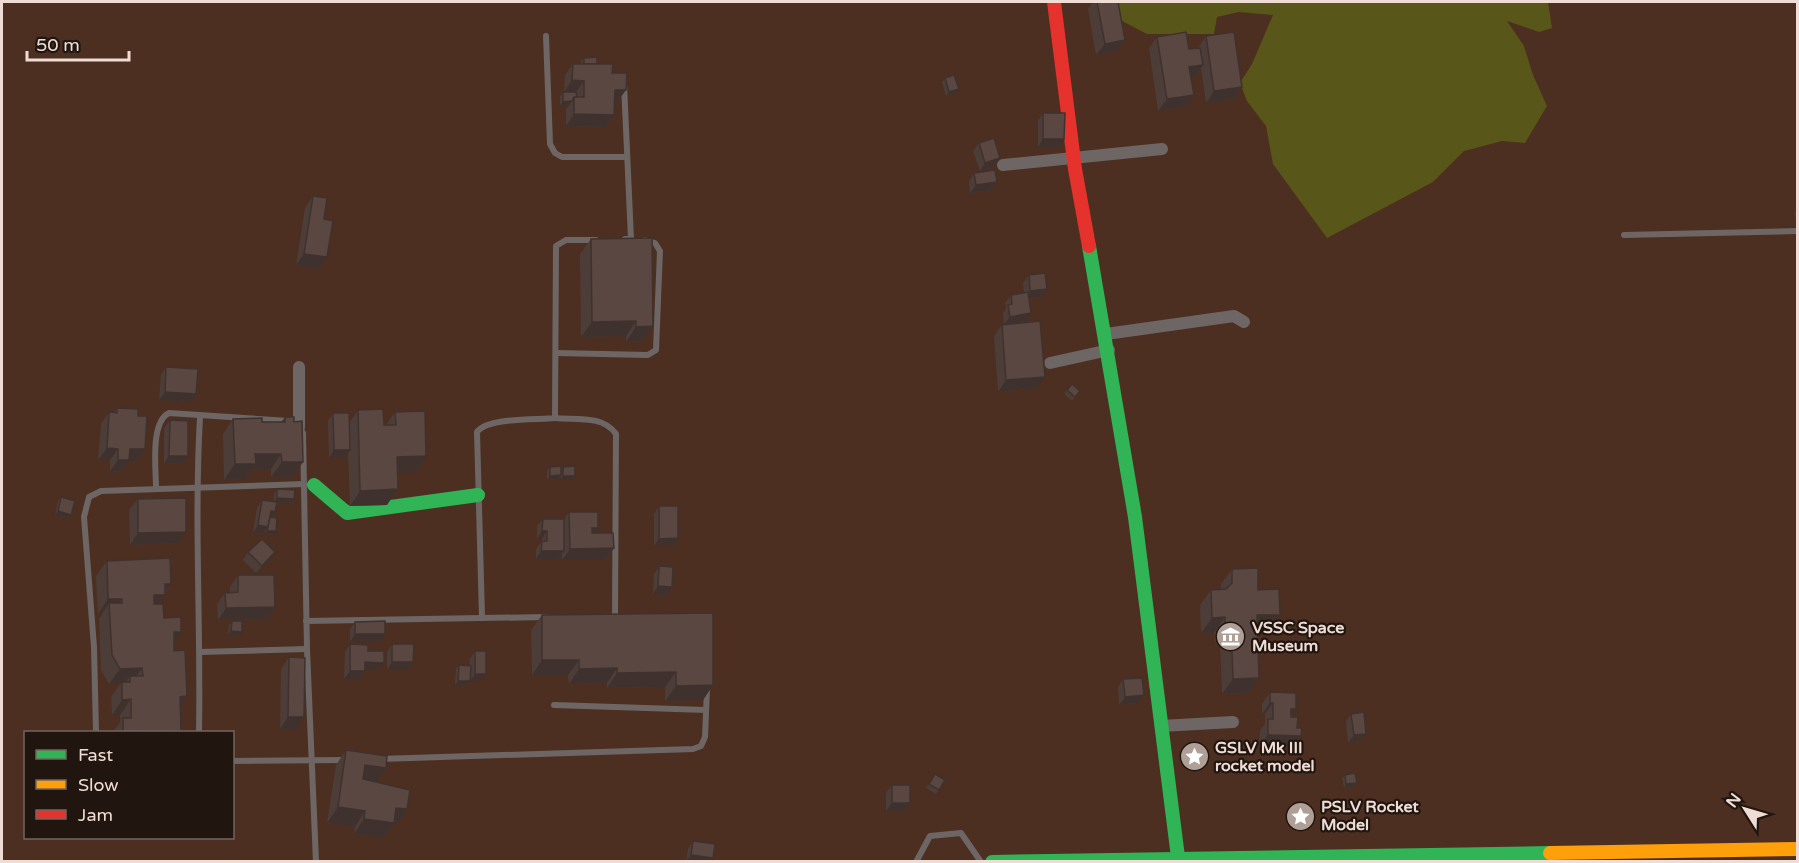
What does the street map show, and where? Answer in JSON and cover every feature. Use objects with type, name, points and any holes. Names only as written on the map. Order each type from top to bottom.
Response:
[{"type":"street","points":[[1054,2],[1073,156],[1109,350],[1135,517],[1178,859]]},
{"type":"street","points":[[1003,165],[1073,156],[1162,149]]},
{"type":"street","points":[[1106,334],[1234,316],[1244,322]]},
{"type":"street","points":[[1050,363],[1109,350]]},
{"type":"street","points":[[299,367],[299,427]]},
{"type":"street","points":[[309,485],[347,513],[478,495]]},
{"type":"street","points":[[1161,726],[1233,722]]},
{"type":"street","points":[[992,861],[1642,856],[1797,849]]},
{"type":"lane","points":[[546,36],[552,150],[562,157],[626,157]]},
{"type":"lane","points":[[624,74],[631,239]]},
{"type":"lane","points":[[1624,235],[1797,231]]},
{"type":"lane","points":[[555,418],[556,246],[566,240],[609,239]]},
{"type":"lane","points":[[556,353],[648,355],[656,350],[660,251],[651,241],[620,239]]},
{"type":"lane","points":[[156,488],[159,420],[168,413],[200,417],[286,420],[299,427],[303,433],[309,485],[306,621],[316,861]]},
{"type":"lane","points":[[199,731],[200,652],[196,487],[200,417]]},
{"type":"lane","points":[[482,617],[476,438],[481,427],[492,423],[555,418],[606,423],[616,434],[615,617]]},
{"type":"lane","points":[[96,731],[94,647],[84,510],[89,497],[101,491],[156,488],[309,485]]},
{"type":"lane","points":[[306,621],[560,617]]},
{"type":"lane","points":[[604,617],[627,618]]},
{"type":"lane","points":[[200,652],[307,649]]},
{"type":"lane","points":[[372,759],[693,749],[700,746],[705,737],[707,676]]},
{"type":"lane","points":[[554,705],[706,710]]},
{"type":"lane","points":[[234,761],[360,759]]},
{"type":"lane","points":[[916,861],[930,836],[961,833],[981,861]]},
{"type":"shaded area","points":[[2,2],[1797,2],[1797,861],[2,862]]},
{"type":"shaded area","points":[[1109,2],[1548,2],[1552,28],[1539,32],[1507,21],[1524,46],[1533,75],[1547,106],[1525,143],[1502,141],[1464,151],[1433,182],[1327,238],[1273,164],[1266,126],[1247,101],[1240,83],[1252,64],[1273,15],[1239,12],[1217,17],[1214,34],[1147,34],[1122,21]]},
{"type":"building","points":[[1097,2],[1118,2],[1125,40],[1105,44]]},
{"type":"building","points":[[1186,32],[1189,49],[1200,48],[1203,65],[1189,67],[1194,95],[1167,99],[1157,37]]},
{"type":"building","points":[[1234,32],[1242,87],[1214,91],[1206,36]]},
{"type":"building","points":[[597,57],[597,64],[584,64],[584,58]]},
{"type":"building","points":[[573,64],[613,64],[612,73],[627,73],[626,90],[615,90],[614,115],[574,114],[574,97],[584,97],[584,81],[572,80]]},
{"type":"building","points":[[954,75],[959,89],[949,92],[945,78]]},
{"type":"building","points":[[563,92],[576,92],[577,97],[574,97],[572,101],[563,102]]},
{"type":"building","points":[[1043,113],[1065,113],[1064,139],[1043,139]]},
{"type":"building","points":[[994,138],[1000,158],[985,163],[979,143]]},
{"type":"building","points":[[995,170],[997,182],[976,185],[974,173]]},
{"type":"building","points":[[313,196],[327,198],[324,219],[333,221],[327,257],[304,254]]},
{"type":"building","points":[[652,238],[653,326],[636,327],[636,321],[592,322],[591,239]]},
{"type":"building","points":[[1045,273],[1047,289],[1030,291],[1029,275]]},
{"type":"building","points":[[1028,292],[1031,313],[1010,317],[1008,305],[1012,304],[1011,295]]},
{"type":"building","points":[[1040,321],[1045,377],[1006,380],[1002,325]]},
{"type":"building","points":[[166,367],[198,369],[196,394],[165,392]]},
{"type":"building","points":[[1072,384],[1080,391],[1075,397],[1067,390]]},
{"type":"building","points":[[117,408],[138,409],[138,416],[147,416],[145,449],[130,449],[129,460],[118,460],[118,449],[107,448],[109,412],[117,413]]},
{"type":"building","points":[[383,409],[384,425],[396,425],[395,412],[425,411],[426,456],[397,457],[398,489],[360,491],[358,410]]},
{"type":"building","points":[[333,413],[349,413],[350,450],[334,450]]},
{"type":"building","points":[[285,417],[294,417],[294,422],[302,421],[303,462],[282,462],[281,454],[255,454],[256,464],[235,464],[233,419],[262,418],[262,422],[285,422]]},
{"type":"building","points":[[170,420],[188,421],[188,456],[169,456]]},
{"type":"building","points":[[561,466],[561,475],[550,476],[550,467]]},
{"type":"building","points":[[575,466],[575,476],[563,476],[563,467]]},
{"type":"building","points":[[277,489],[295,490],[294,499],[277,498]]},
{"type":"building","points":[[61,497],[75,501],[71,515],[58,511]]},
{"type":"building","points":[[186,498],[186,532],[138,533],[138,499]]},
{"type":"building","points":[[262,500],[277,502],[275,512],[271,511],[268,527],[258,525]]},
{"type":"building","points":[[659,506],[678,506],[678,538],[659,539]]},
{"type":"building","points":[[569,512],[598,512],[598,528],[592,528],[592,533],[613,533],[614,548],[570,549]]},
{"type":"building","points":[[270,517],[277,518],[276,531],[267,531]]},
{"type":"building","points":[[543,519],[564,519],[564,551],[541,551],[542,541],[547,541],[547,531],[542,531]]},
{"type":"building","points":[[262,539],[275,552],[262,566],[248,552]]},
{"type":"building","points":[[170,558],[171,584],[165,584],[165,595],[154,595],[154,604],[163,604],[164,618],[181,617],[181,632],[174,632],[174,651],[185,650],[187,696],[180,697],[181,731],[123,731],[123,718],[131,718],[131,699],[122,700],[122,682],[130,682],[130,676],[143,676],[142,668],[120,669],[112,655],[109,603],[122,603],[122,599],[108,599],[107,561]]},
{"type":"building","points":[[659,566],[673,567],[672,587],[658,586]]},
{"type":"building","points":[[1258,568],[1258,590],[1279,589],[1280,615],[1257,615],[1259,678],[1233,679],[1231,627],[1225,627],[1225,617],[1212,618],[1211,590],[1226,589],[1232,583],[1232,569]]},
{"type":"building","points":[[238,575],[274,575],[275,607],[226,608],[225,593],[238,592]]},
{"type":"building","points":[[713,613],[713,685],[676,686],[676,672],[617,673],[617,668],[579,669],[579,660],[542,660],[542,615]]},
{"type":"building","points":[[232,621],[242,621],[242,632],[231,631]]},
{"type":"building","points":[[385,621],[385,634],[355,634],[355,622]]},
{"type":"building","points":[[350,644],[368,645],[368,651],[384,651],[384,663],[365,662],[365,671],[350,671]]},
{"type":"building","points":[[392,644],[414,644],[413,662],[392,662]]},
{"type":"building","points":[[475,651],[486,651],[486,674],[475,674]]},
{"type":"building","points":[[289,657],[305,658],[304,717],[288,717]]},
{"type":"building","points":[[459,665],[471,666],[470,681],[458,681]]},
{"type":"building","points":[[1142,678],[1144,695],[1125,697],[1123,679]]},
{"type":"building","points":[[1270,692],[1296,693],[1296,709],[1291,709],[1291,717],[1298,717],[1297,728],[1302,728],[1301,736],[1268,735],[1268,719],[1273,719]]},
{"type":"building","points":[[1364,712],[1366,734],[1354,735],[1351,714]]},
{"type":"building","points":[[346,750],[387,756],[386,768],[365,765],[363,779],[410,790],[407,809],[396,808],[394,823],[364,819],[365,811],[338,807]]},
{"type":"building","points":[[1355,773],[1357,783],[1346,784],[1345,775]]},
{"type":"building","points":[[935,774],[945,780],[939,790],[929,784]]},
{"type":"building","points":[[892,785],[910,785],[910,803],[892,803]]},
{"type":"building","points":[[693,841],[715,844],[713,858],[691,855]]},
{"type":"traffic: fast","points":[[1089,246],[1135,517],[1178,857]]},
{"type":"traffic: fast","points":[[314,485],[347,513],[478,495]]},
{"type":"traffic: fast","points":[[992,862],[1550,853]]},
{"type":"traffic: slow","points":[[1550,853],[1798,849]]},
{"type":"traffic: jam","points":[[1054,2],[1075,169],[1089,246]]},
{"type":"place","name":"VSSC Space Museum","points":[[1231,637]]},
{"type":"place","name":"GSLV Mk III rocket model","points":[[1194,757]]},
{"type":"place","name":"PSLV Rocket Model","points":[[1300,816]]}]
